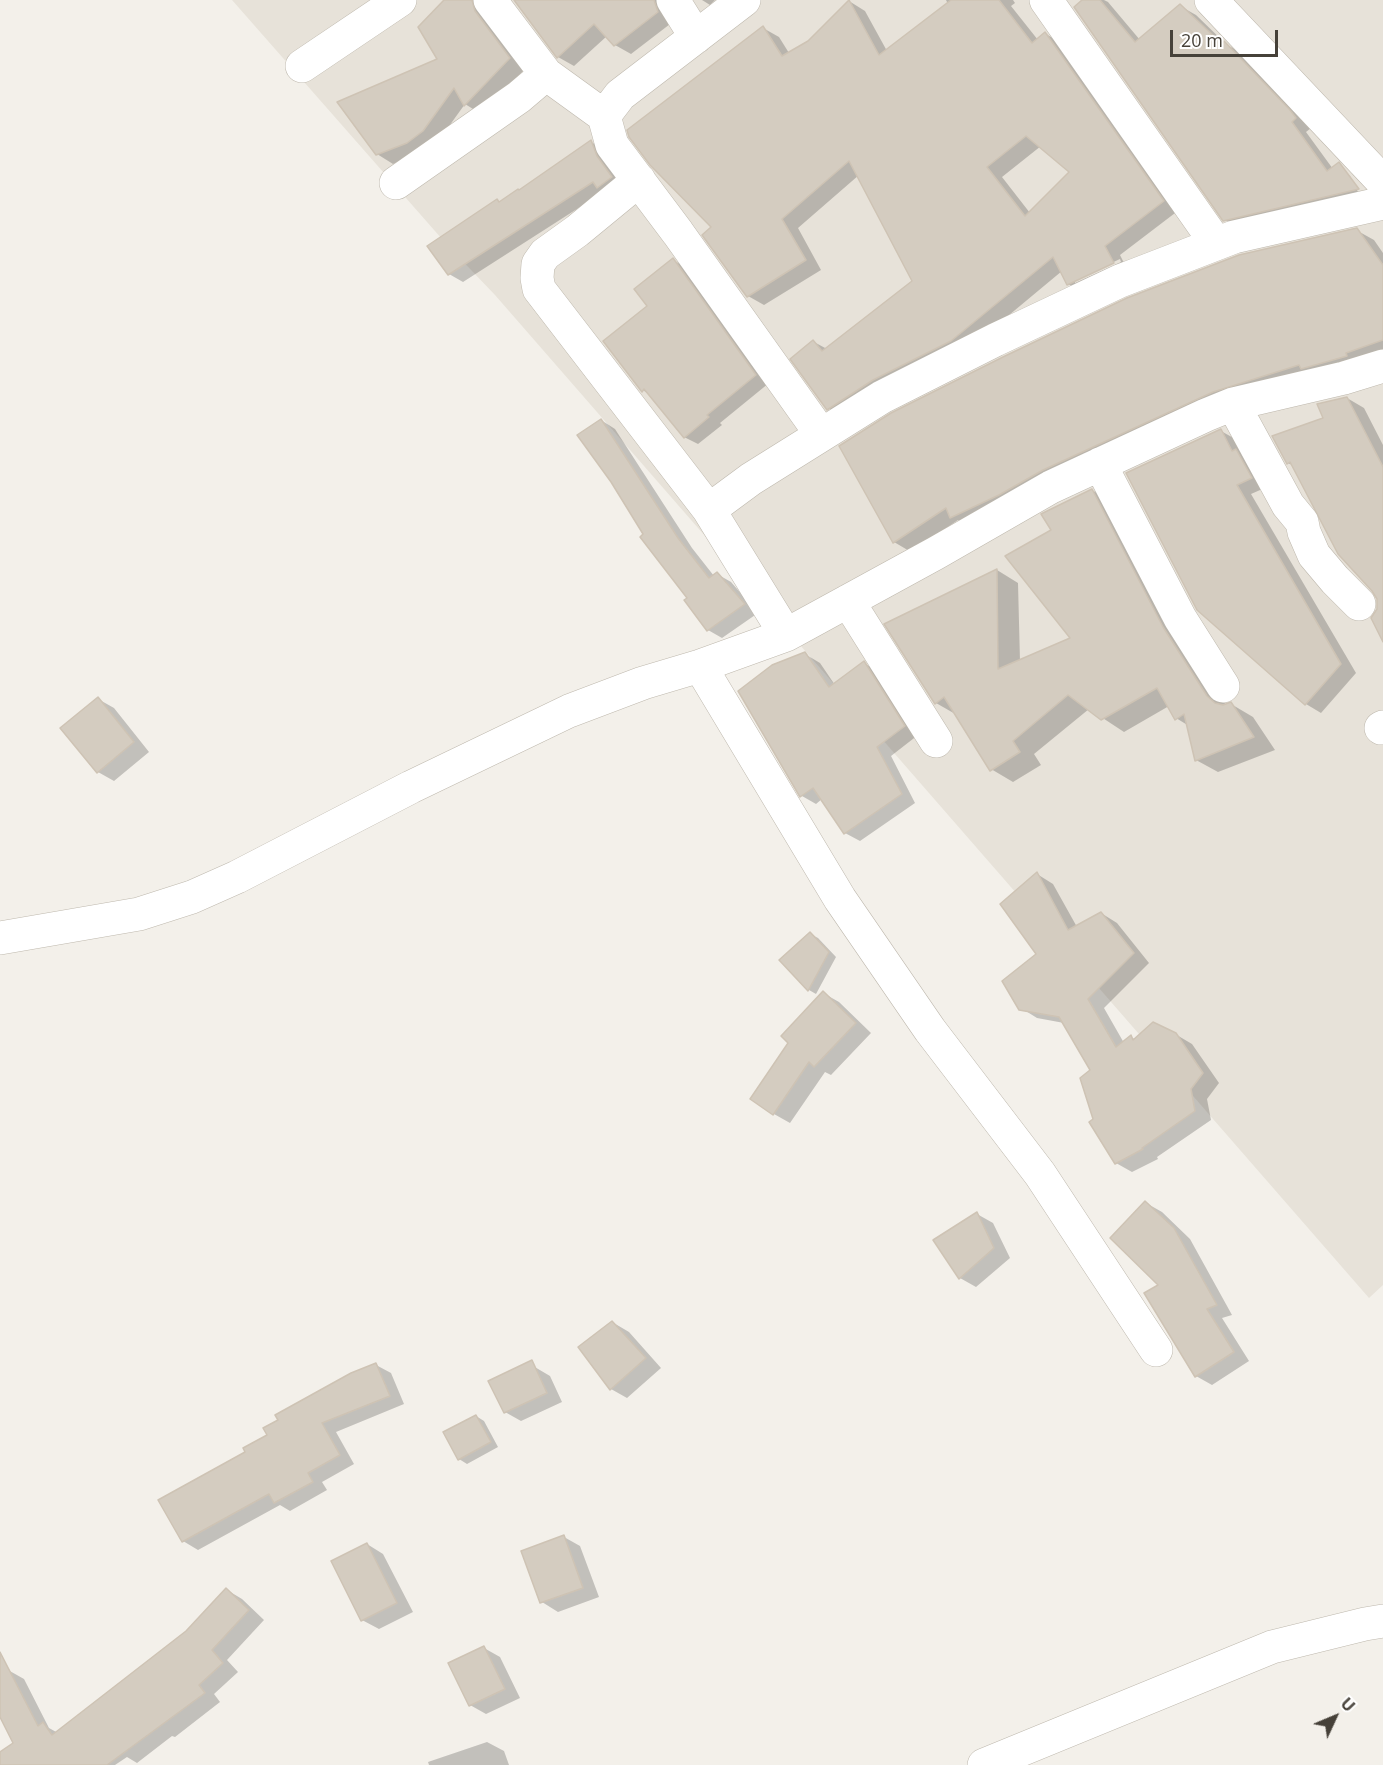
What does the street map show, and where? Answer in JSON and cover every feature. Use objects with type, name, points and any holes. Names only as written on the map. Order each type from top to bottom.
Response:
[{"type":"street","points":[[303,66],[400,0]]},
{"type":"street","points":[[490,0],[546,74],[604,116],[612,145],[821,434]]},
{"type":"street","points":[[673,0],[696,37]]},
{"type":"street","points":[[604,116],[620,95],[744,0]]},
{"type":"street","points":[[1046,0],[1216,243]]},
{"type":"street","points":[[1211,0],[1383,182]]},
{"type":"street","points":[[396,183],[519,97],[546,74]]},
{"type":"street","points":[[639,180],[545,254],[538,264],[539,290],[709,510],[786,635]]},
{"type":"street","points":[[709,510],[751,479],[882,397],[1120,281],[1216,243],[1269,228],[1383,203]]},
{"type":"street","points":[[0,938],[93,920],[139,914],[192,897],[237,878],[411,787],[569,711],[643,683],[700,666],[786,635],[1051,487],[1233,404],[1344,378],[1383,366]]},
{"type":"street","points":[[1233,404],[1288,506],[1302,522],[1314,555],[1359,604]]},
{"type":"street","points":[[1100,464],[1180,618],[1223,686]]},
{"type":"street","points":[[848,601],[936,741]]},
{"type":"street","points":[[700,666],[840,899],[930,1030],[1040,1174],[1156,1350]]},
{"type":"street","points":[[984,1765],[1272,1647],[1383,1621]]},
{"type":"shaded area","points":[[232,0],[1383,0],[1383,1285],[1369,1298],[495,295],[449,247]]},
{"type":"building","points":[[444,0],[472,0],[475,11],[510,58],[464,106],[454,88],[423,131],[407,143],[376,155],[337,102],[437,59],[418,27]]},
{"type":"building","points":[[514,0],[654,0],[658,12],[614,46],[594,24],[557,58]]},
{"type":"building","points":[[849,0],[879,55],[951,0],[999,0],[1032,43],[1045,32],[1164,201],[1105,246],[1114,263],[1067,285],[1053,257],[951,341],[873,380],[827,410],[790,359],[813,340],[822,351],[912,281],[849,161],[782,219],[806,260],[747,297],[702,235],[711,227],[650,165],[629,137],[627,130],[763,26],[782,56],[808,41]],"holes":[[[1026,136],[1069,172],[1025,216],[987,167]]]},
{"type":"building","points":[[1082,0],[1100,0],[1135,42],[1180,4],[1222,44],[1224,41],[1290,110],[1296,118],[1292,122],[1327,171],[1339,162],[1359,189],[1223,221],[1074,7]]},
{"type":"building","points":[[591,140],[597,156],[612,177],[597,188],[593,182],[448,275],[427,246],[497,199],[499,202],[519,190]]},
{"type":"building","points":[[1357,228],[1383,265],[1383,340],[1346,353],[1347,356],[1301,369],[1299,365],[1213,392],[1043,470],[999,495],[950,518],[946,508],[893,543],[839,446],[891,413],[1127,298],[1239,255]]},
{"type":"building","points":[[673,258],[756,375],[707,415],[709,417],[684,438],[644,389],[642,392],[603,341],[647,306],[634,289]]},
{"type":"building","points":[[1347,397],[1383,467],[1383,642],[1371,618],[1377,609],[1377,599],[1338,554],[1290,462],[1287,464],[1272,436],[1323,418],[1317,404]]},
{"type":"building","points":[[601,419],[678,538],[709,578],[717,572],[745,604],[707,631],[684,600],[687,598],[640,537],[643,534],[611,482],[577,435]]},
{"type":"building","points":[[1221,429],[1232,451],[1236,449],[1252,478],[1237,485],[1341,664],[1305,705],[1197,610],[1126,473]]},
{"type":"building","points":[[1092,489],[1163,627],[1207,696],[1215,703],[1223,705],[1231,702],[1254,737],[1195,761],[1184,714],[1175,720],[1157,688],[1101,720],[1068,695],[1013,741],[1020,752],[990,771],[944,697],[935,704],[884,624],[997,569],[998,669],[1070,638],[1005,556],[1051,530],[1041,514]]},
{"type":"building","points":[[805,652],[829,687],[864,661],[905,726],[877,747],[902,794],[844,834],[813,788],[800,797],[738,691],[772,665]]},
{"type":"building","points":[[98,697],[134,742],[97,773],[60,728]]},
{"type":"building","points":[[1037,872],[1068,930],[1101,912],[1134,953],[1088,999],[1116,1047],[1131,1035],[1133,1040],[1153,1022],[1176,1033],[1203,1073],[1191,1089],[1195,1111],[1143,1149],[1115,1164],[1089,1122],[1093,1119],[1080,1078],[1090,1070],[1059,1017],[1019,1010],[1002,981],[1036,954],[1000,904]]},
{"type":"building","points":[[810,932],[829,952],[808,991],[779,960]]},
{"type":"building","points":[[823,991],[856,1023],[814,1067],[809,1062],[773,1115],[750,1099],[788,1043],[781,1036]]},
{"type":"building","points":[[1145,1201],[1174,1228],[1217,1305],[1207,1309],[1234,1352],[1195,1377],[1144,1293],[1158,1285],[1110,1238]]},
{"type":"building","points":[[977,1212],[994,1248],[959,1279],[933,1240]]},
{"type":"building","points":[[612,1321],[646,1358],[610,1390],[578,1347]]},
{"type":"building","points":[[532,1360],[547,1393],[504,1413],[488,1381]]},
{"type":"building","points":[[376,1363],[390,1396],[322,1423],[340,1455],[308,1473],[313,1482],[274,1503],[269,1494],[182,1542],[158,1500],[245,1452],[243,1448],[267,1435],[263,1428],[278,1420],[275,1415],[351,1373]]},
{"type":"building","points":[[476,1415],[491,1442],[458,1460],[443,1432]]},
{"type":"building","points":[[564,1535],[583,1588],[540,1603],[521,1551]]},
{"type":"building","points":[[367,1543],[397,1603],[361,1621],[331,1561]]},
{"type":"building","points":[[226,1588],[249,1610],[212,1650],[223,1663],[199,1685],[205,1693],[107,1765],[0,1765],[0,1752],[13,1743],[0,1717],[0,1652],[38,1726],[43,1722],[52,1735],[186,1631]]},
{"type":"building","points":[[484,1646],[505,1689],[469,1706],[448,1663]]}]
